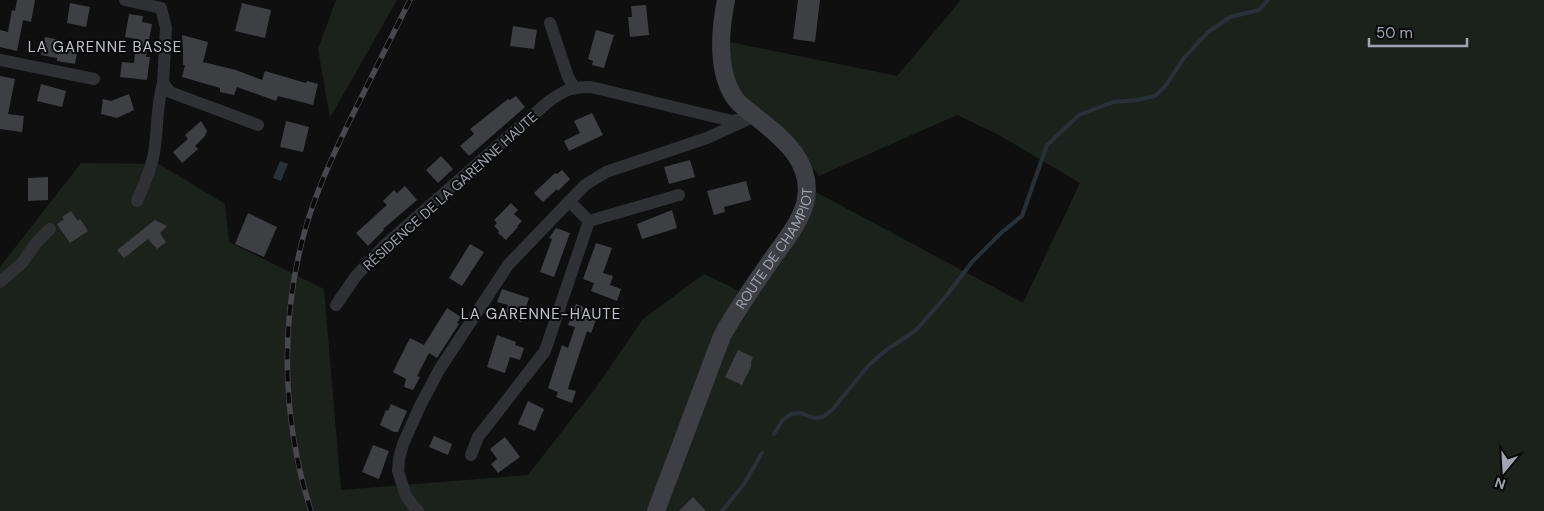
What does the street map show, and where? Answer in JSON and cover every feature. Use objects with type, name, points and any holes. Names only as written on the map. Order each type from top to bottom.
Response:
[{"type":"street","points":[[125,0],[162,4],[166,28],[163,83],[159,97],[154,153],[147,178],[137,201]]},
{"type":"street","name":"ROUTE DE CHAMPIOT","points":[[656,511],[722,336],[737,309],[789,235],[805,203],[806,177],[797,154],[783,138],[741,105],[734,97],[723,68],[721,45],[722,21],[726,0]]},
{"type":"street","points":[[550,24],[568,77],[574,87],[591,87],[732,121],[755,116]]},
{"type":"street","points":[[0,60],[94,79]]},
{"type":"street","points":[[163,83],[170,92],[258,124]]},
{"type":"street","name":"RÉSIDENCE DE LA GARENNE HAUTE","points":[[336,305],[356,276],[385,245],[548,102],[574,87]]},
{"type":"street","points":[[418,511],[406,496],[398,471],[399,459],[404,444],[420,406],[439,370],[508,265],[585,185],[606,172],[707,138],[755,116]]},
{"type":"street","points":[[589,221],[680,195]]},
{"type":"street","points":[[569,201],[589,221]]},
{"type":"street","points":[[471,455],[478,437],[545,351],[589,221]]},
{"type":"street","points":[[0,282],[22,263],[36,243],[50,229]]},
{"type":"shaded area","points":[[336,0],[397,0],[330,118],[318,49]]},
{"type":"shaded area","points":[[961,0],[1544,0],[1544,511],[0,511],[0,267],[81,163],[159,164],[225,204],[229,242],[324,289],[341,490],[528,475],[595,389],[643,319],[704,274],[748,295],[814,191],[1023,303],[1080,183],[999,135],[957,115],[819,176],[790,138],[733,91],[725,41],[897,76]]},
{"type":"shaded area","points":[[280,161],[288,164],[281,181],[273,178]]},
{"type":"building","points":[[17,0],[35,0],[31,22],[23,20],[17,51],[0,47],[0,30],[8,32],[12,10],[15,11]]},
{"type":"building","points":[[798,0],[820,0],[815,42],[793,39]]},
{"type":"building","points":[[70,3],[90,7],[86,27],[67,23]]},
{"type":"building","points":[[242,3],[271,10],[265,38],[235,31]]},
{"type":"building","points":[[646,5],[649,35],[630,37],[628,17],[632,17],[631,6]]},
{"type":"building","points":[[129,14],[143,16],[142,22],[152,24],[146,57],[150,57],[147,80],[120,77],[122,62],[134,63],[136,39],[125,37]]},
{"type":"building","points":[[513,26],[537,30],[534,49],[510,46]]},
{"type":"building","points":[[596,30],[614,35],[604,68],[592,65],[593,61],[588,59]]},
{"type":"building","points":[[182,35],[208,42],[203,62],[236,70],[262,80],[265,71],[306,83],[307,81],[318,84],[313,105],[278,96],[276,101],[237,87],[234,95],[220,92],[220,88],[182,77],[185,65],[183,65]]},
{"type":"building","points":[[45,37],[60,40],[60,44],[78,48],[75,64],[57,61],[57,58],[41,55]]},
{"type":"building","points":[[0,76],[15,79],[8,114],[24,116],[22,132],[0,129]]},
{"type":"building","points":[[41,84],[66,91],[62,107],[37,101]]},
{"type":"building","points":[[129,94],[134,110],[117,118],[101,114],[103,99],[111,101]]},
{"type":"building","points":[[516,96],[525,107],[469,156],[460,146],[474,134],[470,129],[508,99],[510,100]]},
{"type":"building","points":[[592,113],[603,135],[569,151],[564,141],[580,133],[574,121]]},
{"type":"building","points":[[201,121],[207,131],[205,136],[195,146],[198,149],[182,163],[173,152],[188,139],[185,135]]},
{"type":"building","points":[[286,121],[309,127],[303,152],[280,147]]},
{"type":"building","points":[[441,156],[453,169],[438,183],[426,170]]},
{"type":"building","points":[[690,160],[695,177],[669,184],[664,167]]},
{"type":"building","points":[[562,170],[570,179],[543,202],[534,193],[555,173],[557,174]]},
{"type":"building","points":[[48,177],[48,200],[28,201],[28,178]]},
{"type":"building","points":[[746,181],[751,200],[724,207],[725,212],[714,215],[707,191]]},
{"type":"building","points":[[405,186],[417,200],[383,229],[368,246],[356,233],[387,205],[383,201],[394,190],[397,193]]},
{"type":"building","points":[[511,203],[518,210],[514,214],[522,221],[506,240],[498,233],[499,231],[494,226],[497,223],[494,220]]},
{"type":"building","points":[[672,210],[677,228],[642,239],[637,224]]},
{"type":"building","points":[[71,211],[78,221],[80,219],[88,231],[70,243],[57,224],[64,219],[62,217]]},
{"type":"building","points":[[248,213],[277,227],[264,257],[235,244]]},
{"type":"building","points":[[155,220],[167,226],[160,233],[166,242],[157,249],[148,239],[124,258],[117,250]]},
{"type":"building","points":[[556,228],[570,233],[554,277],[540,272],[552,239],[549,238]]},
{"type":"building","points":[[596,243],[612,248],[603,273],[613,276],[610,285],[621,289],[617,301],[591,291],[594,283],[583,279]]},
{"type":"building","points":[[470,244],[484,252],[462,286],[449,278]]},
{"type":"building","points":[[502,289],[529,298],[521,322],[504,317],[508,305],[497,302]]},
{"type":"building","points":[[576,304],[594,311],[592,319],[596,320],[591,333],[587,331],[570,382],[568,389],[576,391],[572,403],[556,397],[558,392],[548,388],[562,345],[568,348],[575,327],[568,325]]},
{"type":"building","points":[[447,308],[461,317],[457,323],[459,324],[437,358],[429,353],[417,376],[420,377],[413,390],[404,387],[406,379],[393,372],[410,338],[424,345]]},
{"type":"building","points":[[497,335],[516,342],[515,345],[524,348],[520,360],[510,357],[505,373],[487,367]]},
{"type":"building","points":[[738,350],[753,357],[751,367],[742,385],[725,377]]},
{"type":"building","points":[[528,401],[544,409],[535,431],[518,424]]},
{"type":"building","points":[[391,404],[407,411],[398,432],[380,425],[386,410],[388,411]]},
{"type":"building","points":[[434,436],[452,444],[448,455],[429,447]]},
{"type":"building","points":[[505,437],[520,457],[498,473],[491,464],[497,459],[490,449]]},
{"type":"building","points":[[373,445],[389,451],[379,479],[362,472]]},
{"type":"building","points":[[693,497],[706,511],[679,511]]},
{"type":"waterway","points":[[774,434],[782,421],[791,414],[801,413],[814,418],[823,417],[833,409],[868,366],[885,351],[916,330],[947,295],[972,262],[1002,232],[1022,216],[1047,145],[1079,115],[1113,102],[1155,96],[1166,85],[1184,58],[1207,33],[1230,17],[1259,10],[1268,0]]},
{"type":"waterway","points":[[722,511],[744,484],[762,453]]},
{"type":"railway","points":[[311,511],[301,475],[289,403],[287,366],[292,292],[308,220],[331,160],[410,0]]},
{"type":"district","name":"LA GARENNE BASSE","points":[[105,47]]},
{"type":"district","name":"LA GARENNE-HAUTE","points":[[541,314]]}]
